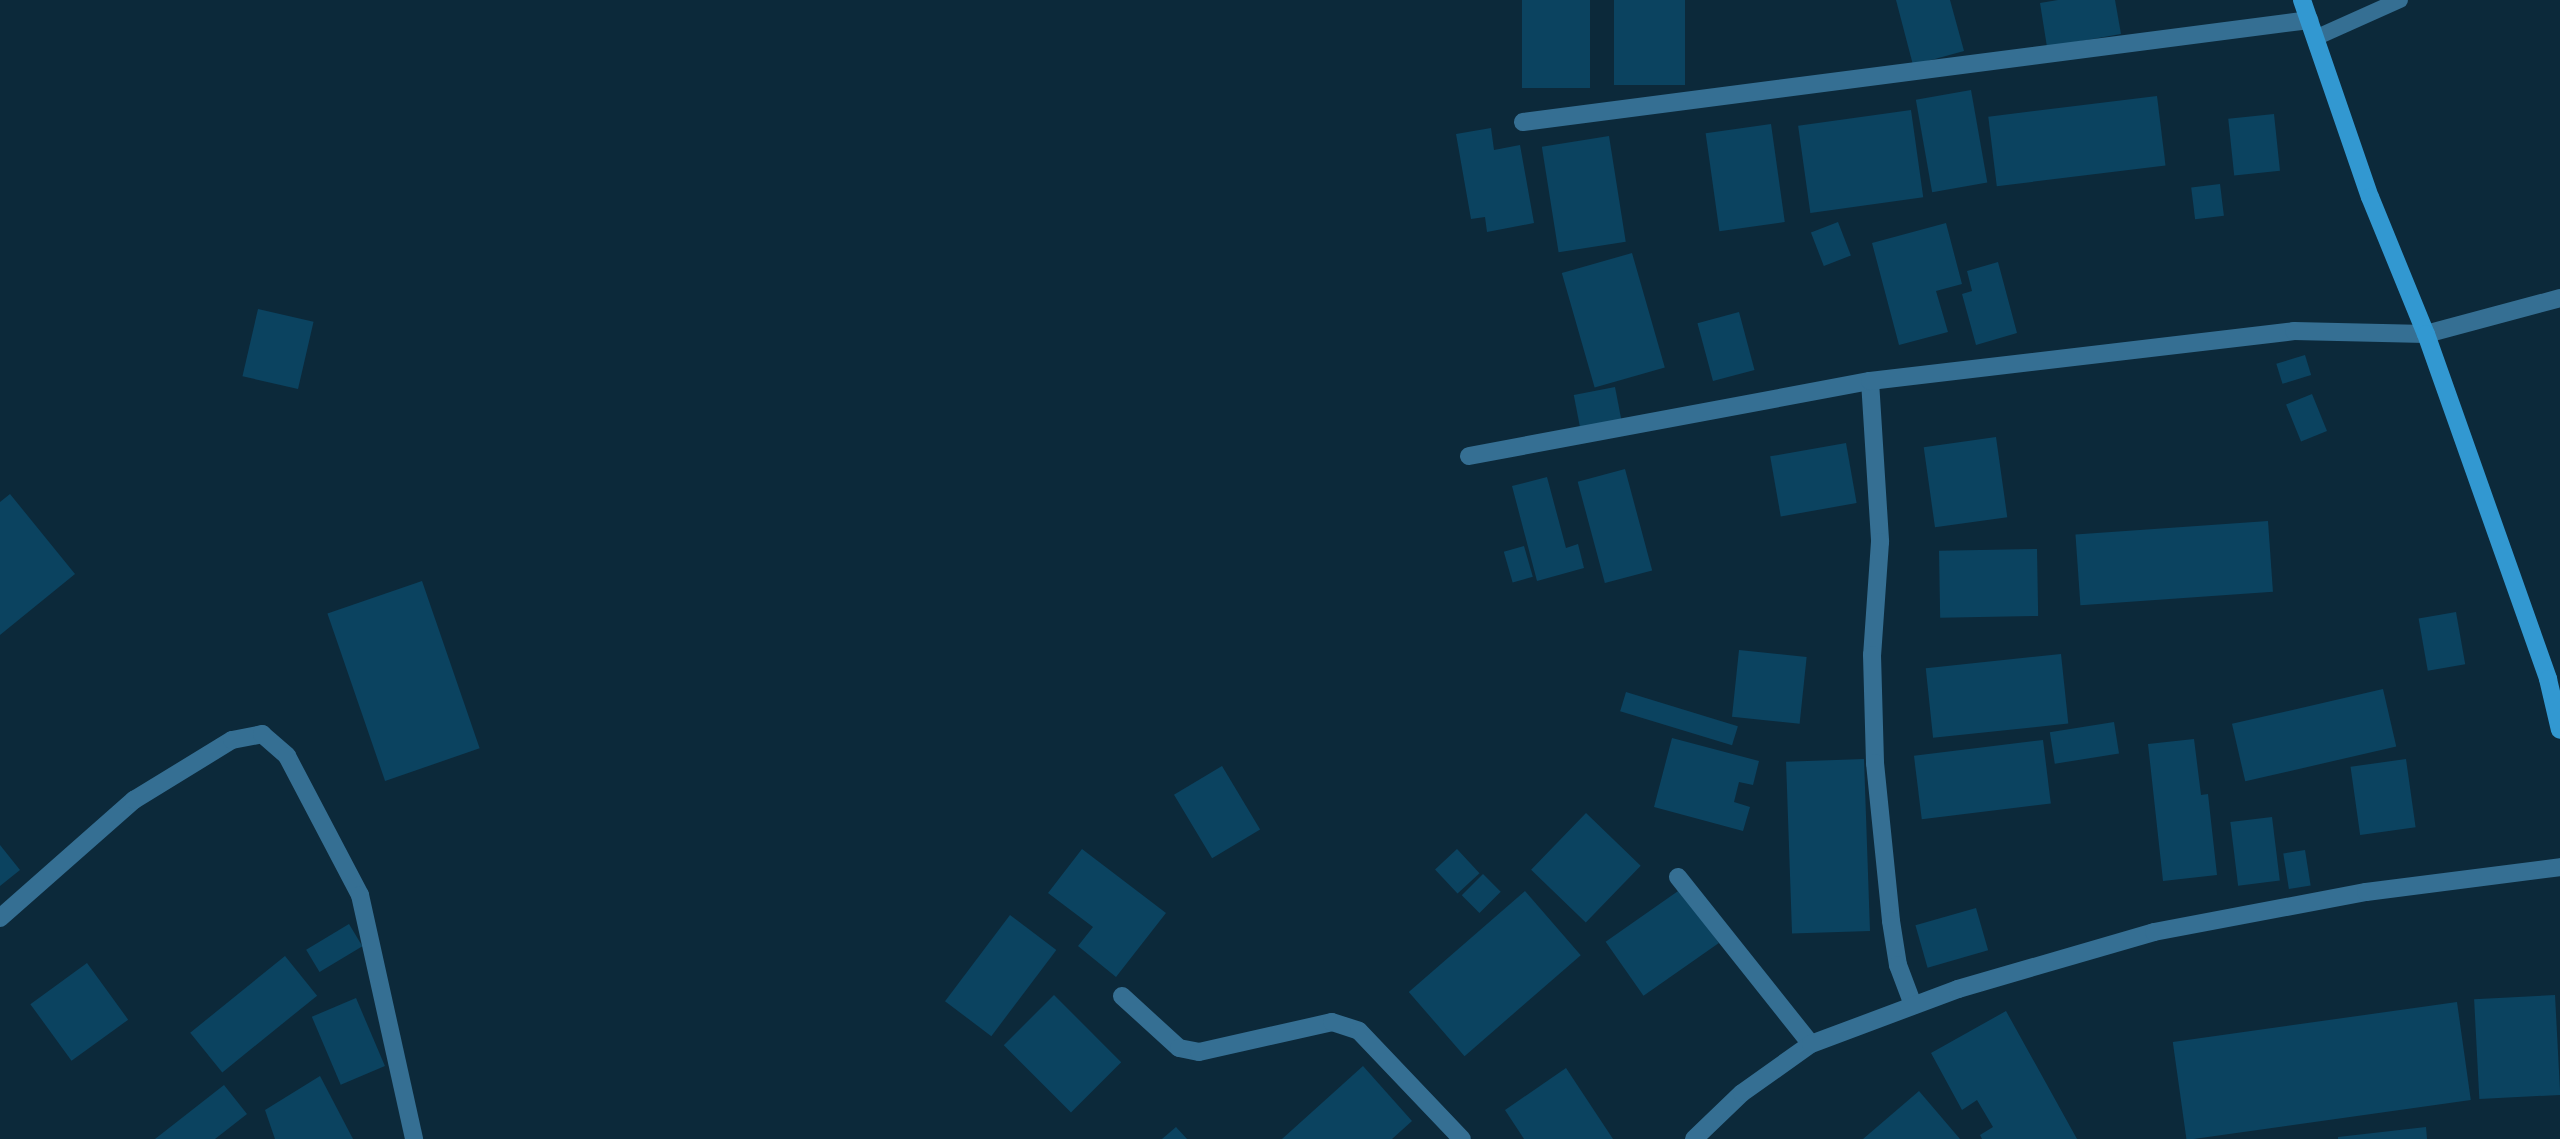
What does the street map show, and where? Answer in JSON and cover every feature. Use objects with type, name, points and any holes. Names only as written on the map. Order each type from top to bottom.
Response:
[{"type":"main road","points":[[2302,0],[2370,197],[2426,334],[2554,677],[2560,730]]},
{"type":"street","points":[[1523,122],[2309,20]]},
{"type":"street","points":[[1469,456],[1870,381],[2294,331],[2426,334],[2560,298]]},
{"type":"street","points":[[1870,381],[1880,542],[1872,655],[1875,763],[1891,921],[1898,965],[1913,1005]]},
{"type":"street","points":[[0,918],[134,800],[232,740],[262,734],[287,756],[360,895],[414,1139]]},
{"type":"street","points":[[1694,1139],[1742,1093],[1811,1044],[1913,1005],[2154,932],[2366,892],[2560,866]]},
{"type":"street","points":[[1678,877],[1811,1044]]},
{"type":"street","points":[[1122,996],[1179,1048],[1199,1052],[1332,1022],[1359,1031],[1462,1139]]},
{"type":"lane","points":[[2315,38],[2400,0]]},
{"type":"building","points":[[1522,0],[1590,0],[1590,88],[1522,88]]},
{"type":"building","points":[[1614,0],[1685,0],[1685,85],[1614,85]]},
{"type":"building","points":[[1896,0],[1950,0],[1964,51],[1913,65]]},
{"type":"building","points":[[2058,0],[2115,0],[2121,34],[2047,47],[2040,3]]},
{"type":"building","points":[[1971,90],[1987,183],[1932,192],[1916,100]]},
{"type":"building","points":[[2157,96],[2166,165],[1997,186],[1988,117]]},
{"type":"building","points":[[1911,110],[1923,197],[1810,213],[1798,126]]},
{"type":"building","points":[[2274,114],[2280,171],[2234,175],[2228,119]]},
{"type":"building","points":[[1771,124],[1785,222],[1719,231],[1706,133]]},
{"type":"building","points":[[1491,128],[1494,150],[1520,145],[1534,223],[1487,232],[1485,217],[1471,219],[1456,134]]},
{"type":"building","points":[[1609,136],[1626,242],[1559,252],[1542,147]]},
{"type":"building","points":[[2220,184],[2224,216],[2195,219],[2191,188]]},
{"type":"building","points":[[1838,222],[1851,256],[1824,266],[1811,232]]},
{"type":"building","points":[[1946,223],[1962,284],[1936,291],[1948,332],[1899,345],[1872,243]]},
{"type":"building","points":[[1632,253],[1665,367],[1595,388],[1562,273]]},
{"type":"building","points":[[1998,262],[2017,333],[1976,345],[1962,294],[1972,291],[1967,271]]},
{"type":"building","points":[[258,309],[314,322],[298,389],[242,376]]},
{"type":"building","points":[[1739,312],[1755,370],[1713,381],[1697,323]]},
{"type":"building","points":[[2305,355],[2311,375],[2282,384],[2276,364]]},
{"type":"building","points":[[1615,387],[1621,419],[1580,427],[1574,395]]},
{"type":"building","points":[[2312,394],[2327,431],[2301,442],[2286,404]]},
{"type":"building","points":[[1996,437],[2007,517],[1935,527],[1924,447]]},
{"type":"building","points":[[1846,443],[1857,503],[1781,516],[1770,456]]},
{"type":"building","points":[[1625,469],[1652,570],[1605,583],[1578,482]]},
{"type":"building","points":[[1547,477],[1566,548],[1578,544],[1584,568],[1537,581],[1512,486]]},
{"type":"building","points":[[10,494],[75,574],[0,635],[0,502]]},
{"type":"building","points":[[2268,521],[2273,592],[2080,605],[2075,534]]},
{"type":"building","points":[[1524,546],[1533,577],[1513,583],[1504,552]]},
{"type":"building","points":[[2037,549],[2038,616],[1940,618],[1939,551]]},
{"type":"building","points":[[422,581],[480,748],[385,781],[327,614]]},
{"type":"building","points":[[2456,612],[2465,664],[2428,671],[2419,619]]},
{"type":"building","points":[[1739,650],[1807,657],[1800,724],[1732,717]]},
{"type":"building","points":[[2061,654],[2068,724],[1933,738],[1926,668]]},
{"type":"building","points":[[2383,689],[2396,746],[2245,781],[2232,724]]},
{"type":"building","points":[[1626,692],[1738,726],[1732,745],[1620,711]]},
{"type":"building","points":[[2114,722],[2119,754],[2055,764],[2050,732]]},
{"type":"building","points":[[1672,738],[1759,761],[1753,785],[1739,782],[1734,802],[1750,807],[1743,831],[1654,807]]},
{"type":"building","points":[[2194,739],[2201,795],[2208,794],[2217,875],[2163,881],[2148,744]]},
{"type":"building","points":[[2043,740],[2051,804],[1922,819],[1914,756]]},
{"type":"building","points":[[1864,759],[1870,931],[1792,934],[1786,762]]},
{"type":"building","points":[[2406,759],[2416,827],[2360,835],[2351,767]]},
{"type":"building","points":[[1222,766],[1260,829],[1212,858],[1174,795]]},
{"type":"building","points":[[1586,813],[1641,866],[1586,923],[1531,870]]},
{"type":"building","points":[[2272,817],[2280,881],[2238,886],[2230,822]]},
{"type":"building","points":[[0,845],[20,870],[0,886]]},
{"type":"building","points":[[1082,849],[1166,913],[1116,977],[1078,946],[1093,927],[1048,893]]},
{"type":"building","points":[[1457,849],[1480,873],[1458,894],[1435,869]]},
{"type":"building","points":[[2305,850],[2311,886],[2289,889],[2283,853]]},
{"type":"building","points":[[1483,874],[1501,892],[1479,913],[1462,895]]},
{"type":"building","points":[[1681,889],[1719,943],[1643,996],[1606,942]]},
{"type":"building","points":[[1525,891],[1581,955],[1465,1056],[1409,992]]},
{"type":"building","points":[[1976,908],[1988,950],[1928,968],[1915,925]]},
{"type":"building","points":[[1010,915],[1056,950],[991,1036],[945,1001]]},
{"type":"building","points":[[349,924],[362,946],[320,972],[306,950]]},
{"type":"building","points":[[285,956],[317,996],[222,1072],[190,1033]]},
{"type":"building","points":[[87,963],[128,1020],[72,1061],[30,1004]]},
{"type":"building","points":[[1054,995],[1121,1062],[1071,1112],[1004,1045]]},
{"type":"building","points":[[2555,995],[2560,1095],[2479,1099],[2474,999]]},
{"type":"building","points":[[356,998],[385,1066],[341,1085],[312,1017]]},
{"type":"building","points":[[2457,1002],[2471,1100],[2186,1139],[2173,1042]]},
{"type":"building","points":[[2006,1011],[2077,1139],[1982,1139],[1980,1135],[1993,1127],[1977,1100],[1962,1110],[1931,1053]]},
{"type":"building","points":[[1363,1066],[1412,1121],[1392,1139],[1282,1139]]},
{"type":"building","points":[[1566,1068],[1613,1139],[1524,1139],[1505,1110]]},
{"type":"building","points":[[320,1076],[353,1139],[275,1139],[265,1110]]},
{"type":"building","points":[[224,1085],[247,1114],[215,1139],[155,1139]]},
{"type":"building","points":[[1919,1091],[1960,1139],[1863,1139]]},
{"type":"building","points":[[1176,1127],[1187,1139],[1162,1139]]},
{"type":"building","points":[[2426,1127],[2427,1139],[2338,1139],[2338,1137]]}]
